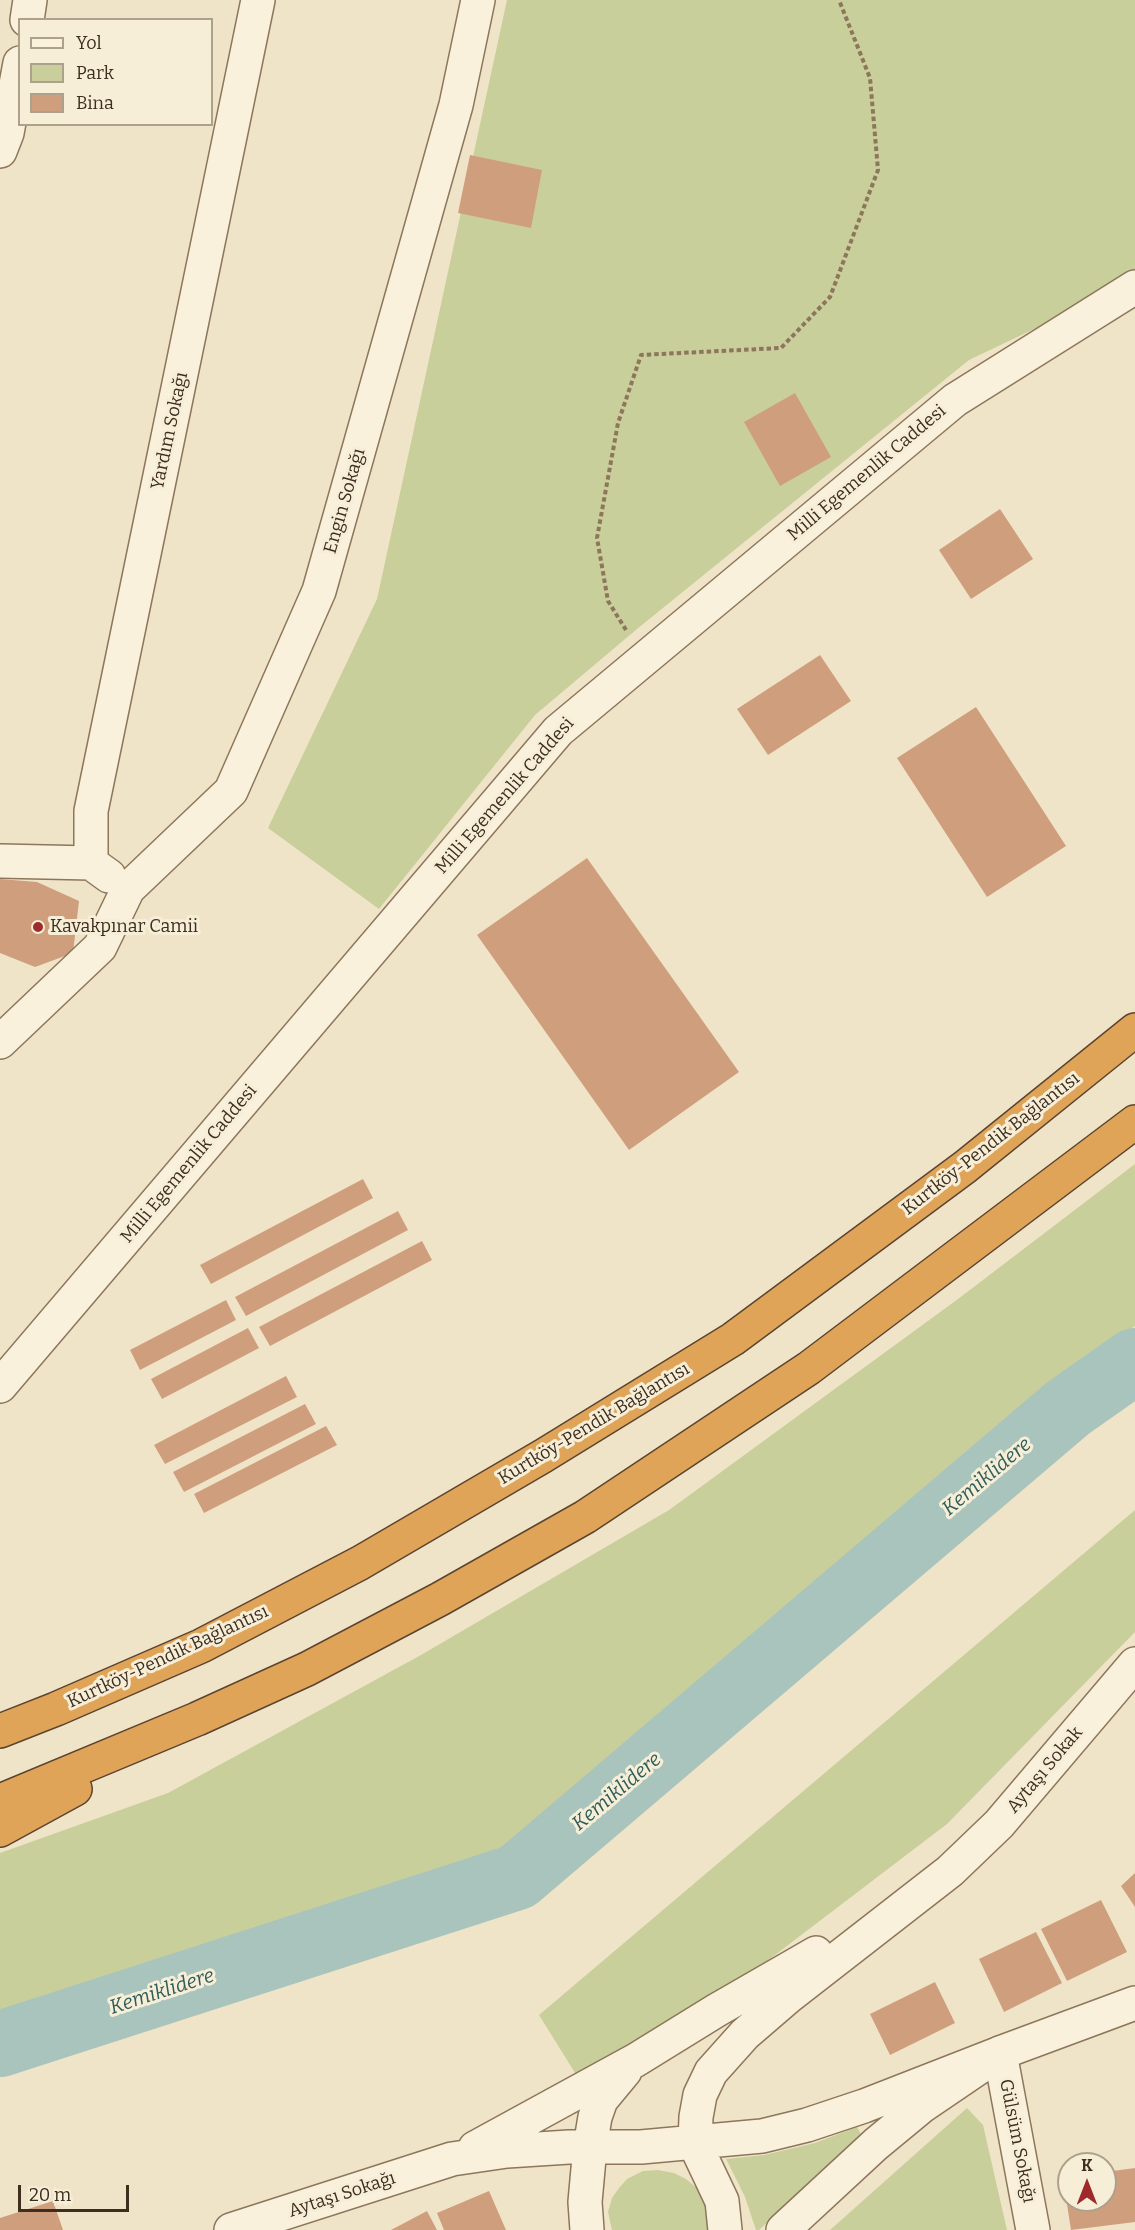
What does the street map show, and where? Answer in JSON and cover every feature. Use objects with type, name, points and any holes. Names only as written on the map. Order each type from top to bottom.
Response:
[{"type":"highway","name":"Kurtköy-Pendik Bağlantısı","points":[[0,1731],[201,1646],[360,1563],[543,1456],[733,1339],[965,1167],[1135,1030]]},
{"type":"highway","points":[[0,1801],[197,1719],[307,1669],[440,1599],[585,1516],[810,1368],[1135,1122]]},
{"type":"highway","points":[[0,1830],[197,1719]]},
{"type":"street","points":[[27,18],[30,0]]},
{"type":"street","name":"Yardım Sokağı","points":[[91,863],[91,811],[258,0]]},
{"type":"street","name":"Engin Sokağı","points":[[0,1042],[100,947],[128,889],[231,791],[319,591],[456,105],[478,0]]},
{"type":"street","points":[[0,151],[7,133],[18,74]]},
{"type":"street","name":"Milli Egemenlik Caddesi","points":[[0,1386],[558,731],[955,400],[1135,287]]},
{"type":"street","points":[[0,861],[91,863],[128,889]]},
{"type":"street","name":"Aytaşı Sokak","points":[[950,1871],[1015,1806],[1135,1664]]},
{"type":"street","points":[[452,2159],[512,2129],[636,2060],[950,1871]]},
{"type":"street","points":[[725,2230],[722,2201],[695,2144],[700,2095],[711,2072],[745,2034],[788,1997],[950,1871]]},
{"type":"street","points":[[452,2159],[507,2151],[695,2144],[762,2136],[807,2125],[864,2106],[1135,2003]]},
{"type":"street","points":[[783,2230],[876,2144],[948,2087],[1000,2053]]},
{"type":"street","name":"Gülsüm Sokağı","points":[[1000,2053],[1033,2230]]},
{"type":"street","points":[[587,2230],[585,2202],[595,2117],[601,2100],[636,2060]]},
{"type":"street","name":"Aytaşı Sokağı","points":[[231,2230],[452,2159]]},
{"type":"path","points":[[643,660],[609,601],[597,538],[618,423],[641,355],[781,348],[830,297],[878,170],[870,78],[839,0]]},
{"type":"green space","points":[[507,0],[1135,0],[1135,281],[969,360],[637,629],[535,715],[379,909],[268,828],[377,599]]},
{"type":"green space","points":[[1135,1164],[1135,1326],[1100,1352],[515,1851],[0,2011],[0,1853],[168,1793],[421,1655],[669,1510],[958,1299]]},
{"type":"green space","points":[[1135,1510],[1135,1632],[947,1824],[754,1971],[577,2076],[539,2015]]},
{"type":"green space","points":[[967,2108],[983,2125],[1007,2230],[830,2230]]},
{"type":"green space","points":[[857,2127],[862,2136],[759,2230],[756,2230],[745,2197],[726,2159],[764,2155],[815,2143]]},
{"type":"green space","points":[[658,2170],[674,2173],[698,2189],[705,2203],[709,2230],[612,2230],[608,2212],[612,2198],[619,2188],[627,2179],[643,2171]]},
{"type":"building","points":[[470,155],[542,170],[531,228],[458,213]]},
{"type":"building","points":[[795,393],[831,457],[780,486],[744,422]]},
{"type":"building","points":[[1000,509],[1033,559],[971,599],[939,550]]},
{"type":"building","points":[[820,655],[851,701],[768,755],[737,709]]},
{"type":"building","points":[[976,707],[1066,846],[987,897],[897,758]]},
{"type":"building","points":[[587,858],[739,1072],[629,1150],[477,935]]},
{"type":"building","name":"Kavakpınar Camii","points":[[0,879],[37,882],[79,901],[73,953],[35,967],[0,953]]},
{"type":"building","points":[[363,1179],[373,1198],[211,1284],[200,1265]]},
{"type":"building","points":[[398,1211],[408,1230],[246,1316],[235,1297]]},
{"type":"building","points":[[422,1241],[432,1260],[270,1346],[259,1327]]},
{"type":"building","points":[[226,1300],[236,1320],[140,1370],[130,1350]]},
{"type":"building","points":[[248,1328],[259,1348],[162,1399],[151,1379]]},
{"type":"building","points":[[286,1376],[297,1397],[165,1464],[154,1445]]},
{"type":"building","points":[[305,1404],[316,1424],[184,1492],[173,1472]]},
{"type":"building","points":[[326,1426],[337,1445],[204,1513],[194,1494]]},
{"type":"building","points":[[1135,1873],[1135,1907],[1121,1886]]},
{"type":"building","points":[[1101,1900],[1127,1952],[1067,1981],[1041,1929]]},
{"type":"building","points":[[1036,1932],[1062,1983],[1004,2012],[979,1959]]},
{"type":"building","points":[[935,1982],[955,2023],[890,2055],[870,2014]]},
{"type":"building","points":[[1135,2168],[1135,2222],[1071,2230],[1068,2212],[1117,2212],[1117,2170]]},
{"type":"building","points":[[489,2191],[506,2230],[444,2230],[437,2213]]},
{"type":"building","points":[[53,2201],[63,2230],[0,2230],[0,2218]]},
{"type":"building","points":[[427,2211],[437,2230],[391,2230]]},
{"type":"waterway","name":"Kemiklidere","points":[[0,2044],[517,1877],[1068,1408],[1135,1361]]},
{"type":"place","name":"Kavakpınar Camii","points":[[38,927]]}]
